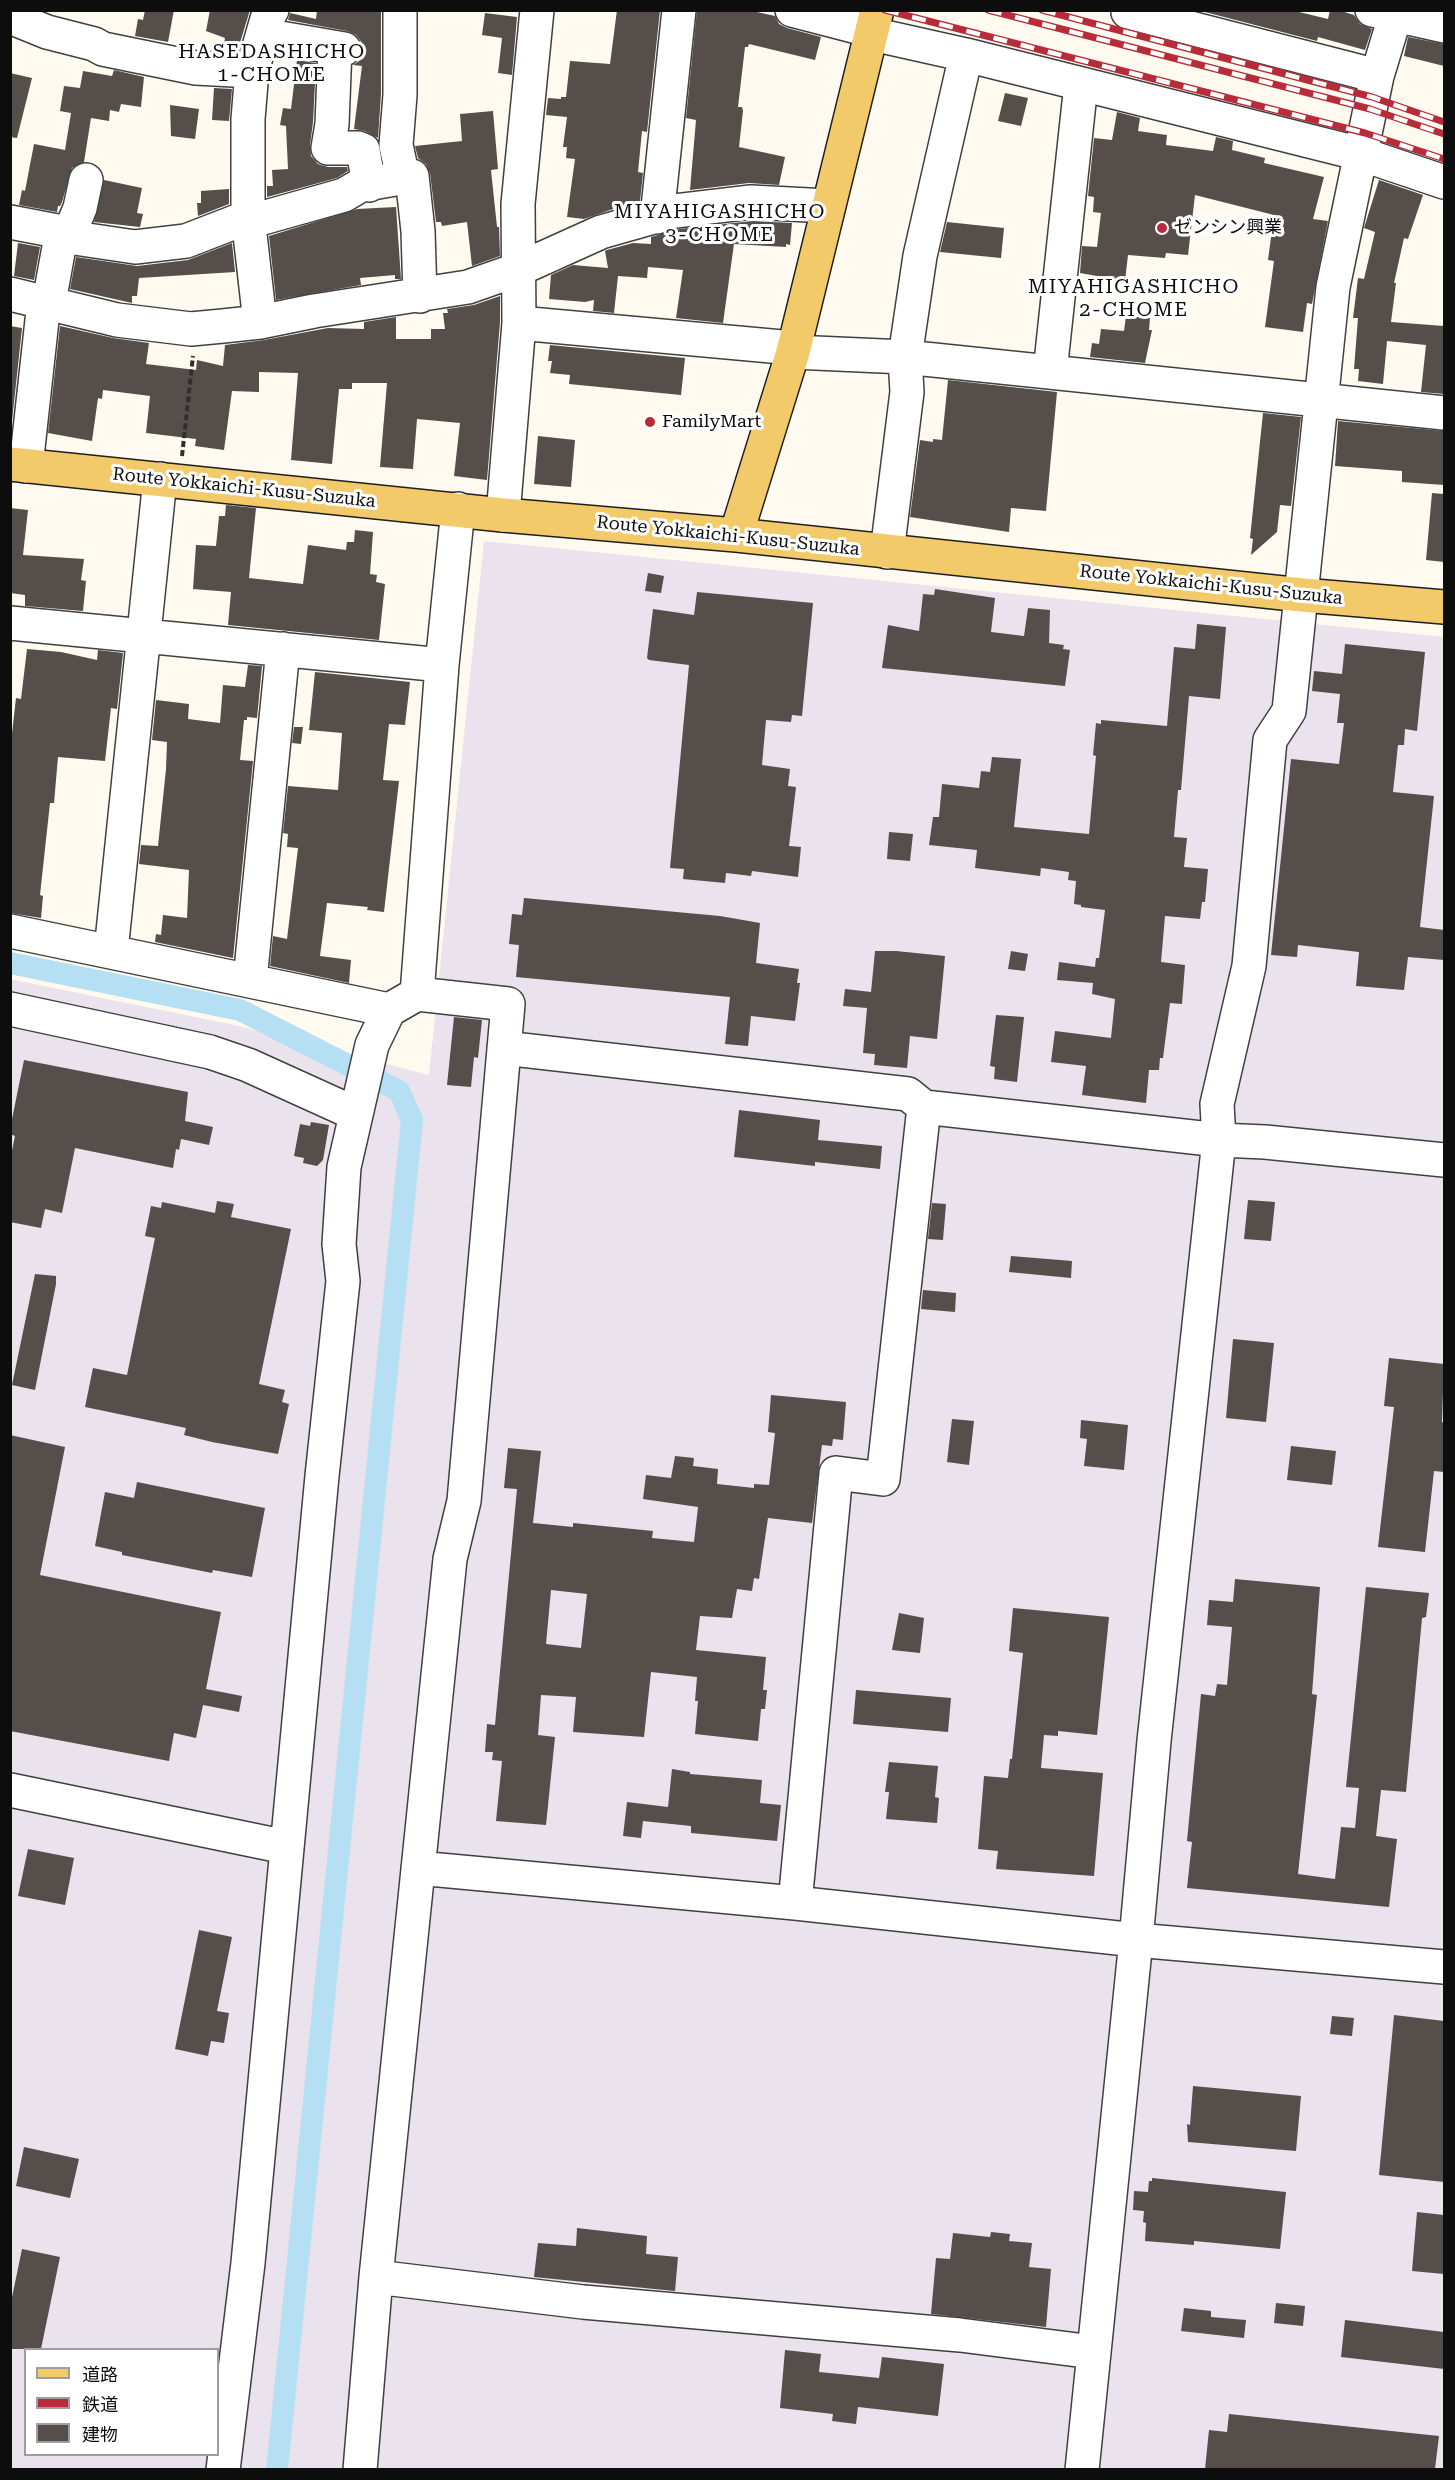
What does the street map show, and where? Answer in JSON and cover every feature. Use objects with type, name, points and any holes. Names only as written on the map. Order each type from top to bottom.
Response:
[{"type":"main road","points":[[736,535],[793,350],[874,25]]},
{"type":"main road","name":"Route Yokkaichi-Kusu-Suzuka","points":[[18,465],[503,515],[736,535],[1444,608]]},
{"type":"street","points":[[400,10],[400,95],[396,145],[404,178]]},
{"type":"street","points":[[503,515],[519,323],[518,204],[537,10]]},
{"type":"street","points":[[657,217],[678,10]]},
{"type":"street","points":[[792,10],[874,25],[966,55],[1361,154],[1444,182]]},
{"type":"street","points":[[1126,11],[1375,87]]},
{"type":"street","points":[[1082,2469],[1154,1741],[1219,1140],[1217,1104],[1249,966],[1270,740],[1289,711],[1333,287],[1375,87],[1388,12],[1444,26]]},
{"type":"street","points":[[10,17],[47,32],[94,44],[104,49],[196,68],[252,71]]},
{"type":"street","points":[[260,322],[248,217],[248,118],[252,71],[268,23],[339,49],[328,148],[363,150],[369,185]]},
{"type":"street","points":[[887,552],[907,392],[905,357],[924,236],[966,55]]},
{"type":"street","points":[[1050,372],[1081,84]]},
{"type":"street","points":[[10,222],[118,246],[164,244],[186,241],[248,217],[260,219],[344,195],[361,185],[412,176],[418,231],[420,296]]},
{"type":"street","points":[[18,465],[47,302],[62,235],[80,208],[86,180]]},
{"type":"street","points":[[10,294],[47,302],[63,309],[117,320],[196,328],[260,322],[384,299],[420,296],[468,287],[519,268],[601,232],[675,211],[751,202],[828,206]]},
{"type":"street","points":[[519,323],[793,350],[905,357],[1444,413]]},
{"type":"street","points":[[111,951],[143,635],[170,480]]},
{"type":"street","points":[[223,2469],[248,2263],[286,1847],[343,1281],[339,1244],[344,1167],[372,1045],[403,1002],[458,509]]},
{"type":"street","points":[[10,623],[442,665]]},
{"type":"street","points":[[250,980],[283,649]]},
{"type":"street","points":[[10,931],[250,980],[403,1002],[508,1004],[464,1501],[450,1559],[376,2277],[360,2469]]},
{"type":"street","points":[[10,1009],[210,1052],[358,1106]]},
{"type":"street","points":[[504,1048],[908,1094],[924,1107],[1219,1140],[1265,1142],[1444,1160]]},
{"type":"street","points":[[795,1903],[836,1473],[883,1479],[924,1107]]},
{"type":"street","points":[[10,1790],[286,1847]]},
{"type":"street","points":[[418,1868],[795,1903],[1136,1940],[1444,1967]]},
{"type":"street","points":[[376,2277],[583,2302],[960,2336],[1093,2352]]},
{"type":"path","points":[[170,480],[196,328]]},
{"type":"shaded area","points":[[484,541],[1444,637],[1444,2469],[11,2469],[10,979],[234,1025],[429,1075]]},
{"type":"building","points":[[145,10],[174,10],[168,42],[135,36],[138,19],[143,20]]},
{"type":"building","points":[[210,10],[250,10],[239,46],[224,43],[225,38],[206,31]]},
{"type":"building","points":[[317,10],[381,10],[381,94],[378,138],[365,131],[354,129],[362,66],[353,65],[359,61],[363,52],[362,43],[356,35],[347,31],[288,20],[290,13],[316,19]]},
{"type":"building","points":[[617,10],[660,10],[647,132],[642,131],[638,172],[643,173],[640,201],[627,205],[612,204],[613,209],[584,219],[567,217],[575,159],[566,158],[567,147],[563,147],[567,117],[546,115],[548,98],[566,97],[570,61],[610,64]]},
{"type":"building","points":[[697,10],[757,12],[775,16],[779,24],[787,28],[821,37],[815,60],[749,44],[745,47],[738,107],[742,107],[743,111],[739,147],[785,157],[779,185],[749,183],[690,190],[696,120],[686,118]]},
{"type":"building","points":[[1197,10],[1295,11],[1328,19],[1330,10],[1338,10],[1354,15],[1360,24],[1372,29],[1365,50],[1318,37],[1317,41]]},
{"type":"building","points":[[485,13],[517,17],[512,75],[498,73],[502,38],[482,35]]},
{"type":"building","points":[[1408,37],[1444,44],[1444,66],[1404,56]]},
{"type":"building","points":[[297,60],[316,63],[311,156],[318,164],[328,167],[347,167],[348,171],[337,178],[267,197],[267,186],[273,186],[272,170],[288,169],[286,126],[280,125],[283,108],[291,109]]},
{"type":"building","points":[[114,70],[144,77],[141,107],[121,104],[119,112],[110,110],[109,121],[91,118],[84,162],[72,168],[57,212],[19,205],[22,190],[25,191],[34,144],[65,150],[71,113],[60,111],[64,86],[80,88],[83,71],[112,76]]},
{"type":"building","points":[[10,73],[32,78],[17,138],[10,137]]},
{"type":"building","points":[[214,88],[232,89],[229,121],[212,120]]},
{"type":"building","points":[[1005,93],[1028,98],[1021,126],[998,121]]},
{"type":"building","points":[[170,105],[199,109],[195,139],[171,136]]},
{"type":"building","points":[[493,111],[498,169],[491,170],[497,227],[499,227],[500,256],[472,266],[467,222],[442,226],[441,222],[436,222],[430,173],[426,164],[418,158],[415,146],[462,141],[460,114]]},
{"type":"building","points":[[1117,112],[1140,118],[1138,131],[1167,135],[1166,145],[1213,151],[1216,137],[1233,141],[1232,150],[1265,158],[1264,163],[1324,177],[1313,219],[1328,221],[1312,304],[1307,303],[1303,332],[1265,327],[1274,261],[1268,260],[1274,215],[1195,195],[1188,255],[1166,253],[1165,258],[1128,255],[1125,281],[1080,273],[1082,246],[1097,247],[1101,213],[1093,212],[1094,197],[1088,196],[1094,138],[1112,140]]},
{"type":"building","points":[[104,180],[142,188],[137,213],[143,214],[140,227],[94,222]]},
{"type":"building","points":[[1379,180],[1423,195],[1408,239],[1404,238],[1394,283],[1396,283],[1391,322],[1444,326],[1444,394],[1421,392],[1426,345],[1387,341],[1383,384],[1358,381],[1359,369],[1354,369],[1358,318],[1353,318],[1358,278],[1364,279],[1375,232],[1364,228]]},
{"type":"building","points":[[229,189],[229,204],[198,216],[197,203],[201,203],[201,191]]},
{"type":"building","points":[[396,207],[401,279],[395,279],[395,275],[360,278],[361,285],[276,300],[269,236],[357,209]]},
{"type":"building","points":[[752,221],[792,223],[790,245],[786,244],[786,247],[734,244],[723,323],[676,318],[683,270],[648,267],[647,278],[618,276],[614,313],[593,311],[594,300],[585,302],[549,299],[551,275],[573,265],[608,268],[605,251],[607,250],[633,243],[651,244],[651,237],[679,229]]},
{"type":"building","points":[[947,222],[1004,228],[1001,258],[940,252]]},
{"type":"building","points":[[18,243],[40,247],[34,280],[14,276]]},
{"type":"building","points":[[232,243],[235,272],[139,278],[137,296],[132,296],[132,303],[70,289],[76,257],[137,266],[188,260]]},
{"type":"building","points":[[500,296],[500,322],[487,480],[454,476],[460,423],[417,419],[413,469],[380,467],[387,383],[352,383],[352,389],[339,389],[332,464],[291,460],[298,373],[259,372],[259,392],[232,391],[224,450],[195,446],[196,439],[146,433],[150,396],[103,390],[102,399],[98,398],[92,441],[48,433],[60,326],[113,338],[149,343],[146,364],[196,370],[197,360],[223,366],[225,345],[328,328],[364,329],[364,322],[396,317],[396,339],[431,339],[431,329],[445,329],[443,313],[448,313],[447,309],[474,305]]},
{"type":"building","points":[[1126,316],[1150,318],[1149,330],[1152,330],[1145,363],[1090,357],[1092,343],[1099,344],[1101,329],[1124,331]]},
{"type":"building","points":[[10,326],[22,328],[12,421],[10,420]]},
{"type":"building","points":[[550,345],[685,358],[681,395],[569,384],[570,375],[550,373],[552,361],[548,361]]},
{"type":"building","points":[[948,380],[1057,392],[1046,511],[1011,508],[1009,532],[910,517],[920,440],[933,442],[933,439],[942,440]]},
{"type":"building","points":[[1263,413],[1301,417],[1291,506],[1280,505],[1277,532],[1251,555],[1253,539],[1250,538]]},
{"type":"building","points":[[1338,421],[1444,431],[1444,485],[1402,482],[1402,471],[1335,466]]},
{"type":"building","points":[[538,436],[575,440],[571,487],[534,484]]},
{"type":"building","points":[[1432,493],[1444,494],[1444,562],[1426,560]]},
{"type":"building","points":[[226,505],[256,508],[249,578],[303,584],[308,545],[346,550],[347,542],[354,542],[355,530],[373,532],[370,574],[377,575],[376,582],[385,584],[379,640],[228,625],[231,592],[193,589],[196,545],[216,546],[219,516],[225,516]]},
{"type":"building","points":[[10,508],[28,510],[23,555],[84,559],[81,580],[86,581],[83,611],[25,606],[25,595],[10,593]]},
{"type":"building","points":[[648,573],[664,576],[661,593],[645,591]]},
{"type":"building","points":[[935,589],[995,598],[991,632],[1024,636],[1028,608],[1050,610],[1049,643],[1064,645],[1063,649],[1070,650],[1065,686],[882,668],[888,625],[919,631],[923,594],[934,595]]},
{"type":"building","points":[[697,592],[813,603],[802,716],[792,715],[791,722],[766,720],[762,765],[790,769],[788,786],[796,787],[789,846],[801,847],[798,877],[752,871],[751,876],[726,873],[725,883],[683,879],[684,869],[670,868],[689,665],[647,658],[653,609],[694,615]]},
{"type":"building","points":[[1197,624],[1226,627],[1220,699],[1189,696],[1181,790],[1178,790],[1174,837],[1187,838],[1184,867],[1208,869],[1205,902],[1202,902],[1200,919],[1165,916],[1161,962],[1185,965],[1182,1004],[1170,1003],[1163,1058],[1160,1058],[1159,1070],[1149,1070],[1146,1103],[1082,1095],[1086,1066],[1051,1062],[1055,1031],[1111,1038],[1115,999],[1092,994],[1093,983],[1057,980],[1059,962],[1095,967],[1096,958],[1099,958],[1105,910],[1074,904],[1076,881],[1068,880],[1069,872],[1041,868],[1040,876],[975,868],[977,850],[929,845],[933,817],[939,817],[942,784],[979,788],[981,771],[990,772],[992,757],[1021,759],[1014,827],[1089,834],[1096,756],[1093,755],[1096,723],[1101,724],[1101,720],[1167,726],[1174,647],[1195,649]]},
{"type":"building","points":[[1345,644],[1425,652],[1417,731],[1405,729],[1404,745],[1398,745],[1393,792],[1434,796],[1420,927],[1444,930],[1444,960],[1408,957],[1404,990],[1356,986],[1359,952],[1298,945],[1297,957],[1271,955],[1291,759],[1339,764],[1344,723],[1337,723],[1340,694],[1312,691],[1314,671],[1342,674]]},
{"type":"building","points":[[27,649],[61,652],[97,660],[98,650],[123,653],[117,709],[111,708],[105,761],[58,757],[54,803],[50,803],[40,895],[43,896],[41,918],[10,913],[10,751],[16,698],[21,699]]},
{"type":"building","points":[[248,665],[262,666],[257,718],[247,717],[247,720],[244,720],[240,760],[253,761],[233,958],[155,942],[156,934],[161,935],[163,915],[187,918],[189,870],[139,864],[141,845],[158,846],[166,769],[167,742],[152,740],[156,700],[189,704],[188,719],[220,723],[223,685],[245,687]]},
{"type":"building","points":[[315,672],[410,682],[405,725],[389,724],[383,780],[399,781],[384,912],[367,910],[368,907],[327,903],[320,956],[351,960],[349,983],[270,966],[273,936],[287,939],[298,848],[287,847],[288,834],[283,833],[288,786],[338,790],[342,733],[309,730]]},
{"type":"building","points":[[294,727],[303,727],[301,744],[292,743]]},
{"type":"building","points":[[889,832],[913,834],[910,861],[887,859]]},
{"type":"building","points":[[524,898],[720,916],[760,923],[756,963],[799,969],[797,983],[800,983],[795,1021],[751,1016],[748,1046],[725,1044],[730,997],[516,977],[519,945],[509,944],[512,914],[522,915]]},
{"type":"building","points":[[875,951],[945,956],[937,1039],[910,1036],[907,1068],[874,1065],[875,1054],[863,1053],[867,1008],[843,1006],[845,989],[871,992]]},
{"type":"building","points":[[1011,951],[1028,954],[1025,971],[1008,969]]},
{"type":"building","points":[[996,1015],[1024,1017],[1017,1082],[994,1079],[995,1067],[990,1066]]},
{"type":"building","points":[[454,1017],[482,1020],[478,1058],[474,1057],[471,1087],[447,1085]]},
{"type":"building","points":[[24,1060],[188,1092],[185,1121],[213,1127],[209,1145],[181,1139],[179,1150],[176,1149],[173,1168],[75,1148],[62,1213],[45,1209],[41,1228],[10,1222],[10,1160],[15,1136],[10,1134],[10,1129]]},
{"type":"building","points":[[739,1110],[820,1120],[818,1140],[882,1146],[880,1169],[815,1162],[815,1166],[734,1157]]},
{"type":"building","points":[[311,1122],[329,1125],[323,1160],[317,1166],[303,1163],[304,1158],[294,1156],[300,1124],[310,1126]]},
{"type":"building","points":[[1248,1200],[1275,1202],[1271,1241],[1244,1239]]},
{"type":"building","points":[[217,1201],[234,1204],[231,1217],[291,1229],[259,1384],[285,1390],[282,1402],[289,1404],[278,1454],[212,1442],[184,1435],[186,1428],[85,1407],[93,1368],[127,1375],[155,1238],[145,1236],[151,1206],[161,1208],[162,1202],[215,1213]]},
{"type":"building","points":[[932,1203],[946,1204],[943,1240],[928,1239]]},
{"type":"building","points":[[1011,1256],[1072,1261],[1071,1278],[1009,1272]]},
{"type":"building","points":[[35,1274],[56,1276],[56,1284],[35,1390],[12,1385]]},
{"type":"building","points":[[923,1290],[956,1293],[955,1312],[921,1309]]},
{"type":"building","points":[[1233,1339],[1274,1343],[1266,1422],[1226,1418]]},
{"type":"building","points":[[1389,1358],[1444,1364],[1442,1422],[1444,1423],[1444,1472],[1434,1471],[1425,1552],[1378,1547],[1394,1407],[1384,1406]]},
{"type":"building","points":[[771,1395],[846,1402],[843,1440],[833,1439],[832,1446],[822,1445],[812,1523],[768,1518],[759,1579],[754,1578],[752,1591],[737,1589],[732,1618],[700,1616],[696,1650],[766,1657],[763,1690],[767,1690],[765,1709],[761,1709],[758,1741],[695,1734],[698,1701],[695,1701],[697,1677],[651,1672],[644,1737],[573,1732],[576,1697],[541,1695],[538,1735],[555,1737],[546,1825],[496,1821],[502,1761],[492,1760],[493,1752],[485,1752],[487,1724],[495,1725],[517,1489],[504,1488],[508,1448],[541,1451],[533,1523],[573,1527],[573,1523],[653,1531],[652,1538],[694,1542],[698,1507],[643,1499],[646,1475],[671,1478],[675,1456],[694,1458],[693,1466],[718,1469],[717,1484],[754,1488],[754,1484],[769,1485],[775,1433],[768,1432]],"holes":[[[551,1590],[587,1594],[581,1648],[546,1644]]]},
{"type":"building","points":[[952,1419],[974,1421],[969,1465],[947,1462]]},
{"type":"building","points":[[1081,1420],[1128,1425],[1124,1470],[1084,1466],[1087,1439],[1080,1438]]},
{"type":"building","points":[[10,1435],[65,1447],[40,1575],[221,1612],[206,1689],[242,1696],[239,1712],[203,1705],[196,1738],[174,1733],[169,1761],[10,1731]]},
{"type":"building","points":[[1291,1446],[1336,1451],[1332,1485],[1287,1480]]},
{"type":"building","points":[[137,1482],[265,1508],[252,1577],[213,1570],[212,1573],[122,1555],[122,1552],[95,1546],[105,1492],[134,1498]]},
{"type":"building","points":[[1235,1579],[1320,1587],[1312,1694],[1317,1695],[1298,1874],[1335,1879],[1341,1827],[1355,1828],[1359,1788],[1346,1787],[1366,1587],[1429,1593],[1426,1617],[1422,1618],[1406,1792],[1381,1790],[1376,1836],[1397,1839],[1389,1907],[1187,1888],[1192,1842],[1187,1841],[1201,1694],[1215,1696],[1217,1684],[1227,1685],[1232,1627],[1207,1625],[1209,1600],[1233,1602]]},
{"type":"building","points":[[1013,1608],[1109,1617],[1097,1735],[1058,1731],[1058,1736],[1044,1735],[1041,1768],[1103,1773],[1094,1876],[996,1869],[998,1851],[978,1849],[984,1776],[1008,1778],[1010,1759],[1012,1759],[1023,1653],[1009,1651]]},
{"type":"building","points":[[899,1613],[924,1618],[920,1653],[892,1650]]},
{"type":"building","points":[[856,1690],[951,1698],[948,1732],[853,1724]]},
{"type":"building","points":[[889,1762],[938,1766],[935,1797],[939,1798],[937,1823],[886,1819],[889,1792],[885,1792]]},
{"type":"building","points":[[672,1769],[690,1772],[690,1774],[762,1780],[760,1803],[781,1805],[777,1841],[691,1833],[691,1826],[643,1821],[641,1838],[623,1836],[627,1802],[668,1807]]},
{"type":"building","points":[[28,1849],[74,1858],[65,1905],[18,1896]]},
{"type":"building","points":[[199,1930],[232,1937],[217,2011],[229,2013],[224,2043],[211,2041],[208,2056],[175,2049]]},
{"type":"building","points":[[1394,2015],[1444,2021],[1444,2182],[1379,2175]]},
{"type":"building","points":[[1332,2016],[1354,2018],[1352,2036],[1330,2034]]},
{"type":"building","points":[[1193,2086],[1301,2096],[1296,2151],[1188,2142],[1187,2124],[1190,2125]]},
{"type":"building","points":[[24,2147],[79,2159],[70,2198],[16,2186]]},
{"type":"building","points":[[1152,2178],[1286,2192],[1280,2249],[1194,2241],[1194,2245],[1145,2241],[1144,2211],[1133,2210],[1134,2191],[1148,2192],[1149,2181],[1152,2181]]},
{"type":"building","points":[[1417,2212],[1444,2215],[1444,2274],[1412,2271]]},
{"type":"building","points":[[577,2228],[647,2236],[646,2254],[678,2257],[675,2291],[534,2277],[538,2243],[576,2246]]},
{"type":"building","points":[[991,2232],[1010,2234],[1009,2241],[1032,2243],[1029,2267],[1051,2269],[1046,2327],[931,2314],[936,2258],[950,2259],[953,2233],[990,2237]]},
{"type":"building","points":[[22,2249],[60,2257],[41,2348],[10,2349],[10,2307]]},
{"type":"building","points":[[1276,2303],[1305,2306],[1303,2326],[1274,2323]]},
{"type":"building","points":[[1184,2308],[1211,2311],[1211,2317],[1246,2320],[1244,2338],[1181,2331]]},
{"type":"building","points":[[1345,2320],[1444,2332],[1444,2369],[1341,2357]]},
{"type":"building","points":[[785,2350],[821,2354],[819,2372],[879,2378],[882,2357],[944,2364],[938,2416],[858,2407],[856,2424],[832,2421],[833,2414],[780,2408]]},
{"type":"building","points":[[1229,2414],[1439,2436],[1435,2469],[1205,2469],[1209,2430],[1227,2432]]},
{"type":"waterway","points":[[10,963],[240,1010],[399,1091],[412,1120],[277,2470]]},
{"type":"railway","points":[[885,10],[1365,133],[1444,159]]},
{"type":"railway","points":[[988,10],[1370,109],[1444,134]]},
{"type":"railway","points":[[1042,10],[1372,97],[1444,122]]},
{"type":"place","name":"ゼンシン興業","points":[[1162,228]]},
{"type":"place","name":"FamilyMart","points":[[650,422]]},
{"type":"district","name":"HASEDASHICHO 1-CHOME","points":[[272,64]]},
{"type":"district","name":"MIYAHIGASHICHO 3-CHOME","points":[[720,224]]},
{"type":"district","name":"MIYAHIGASHICHO 2-CHOME","points":[[1134,298]]}]
